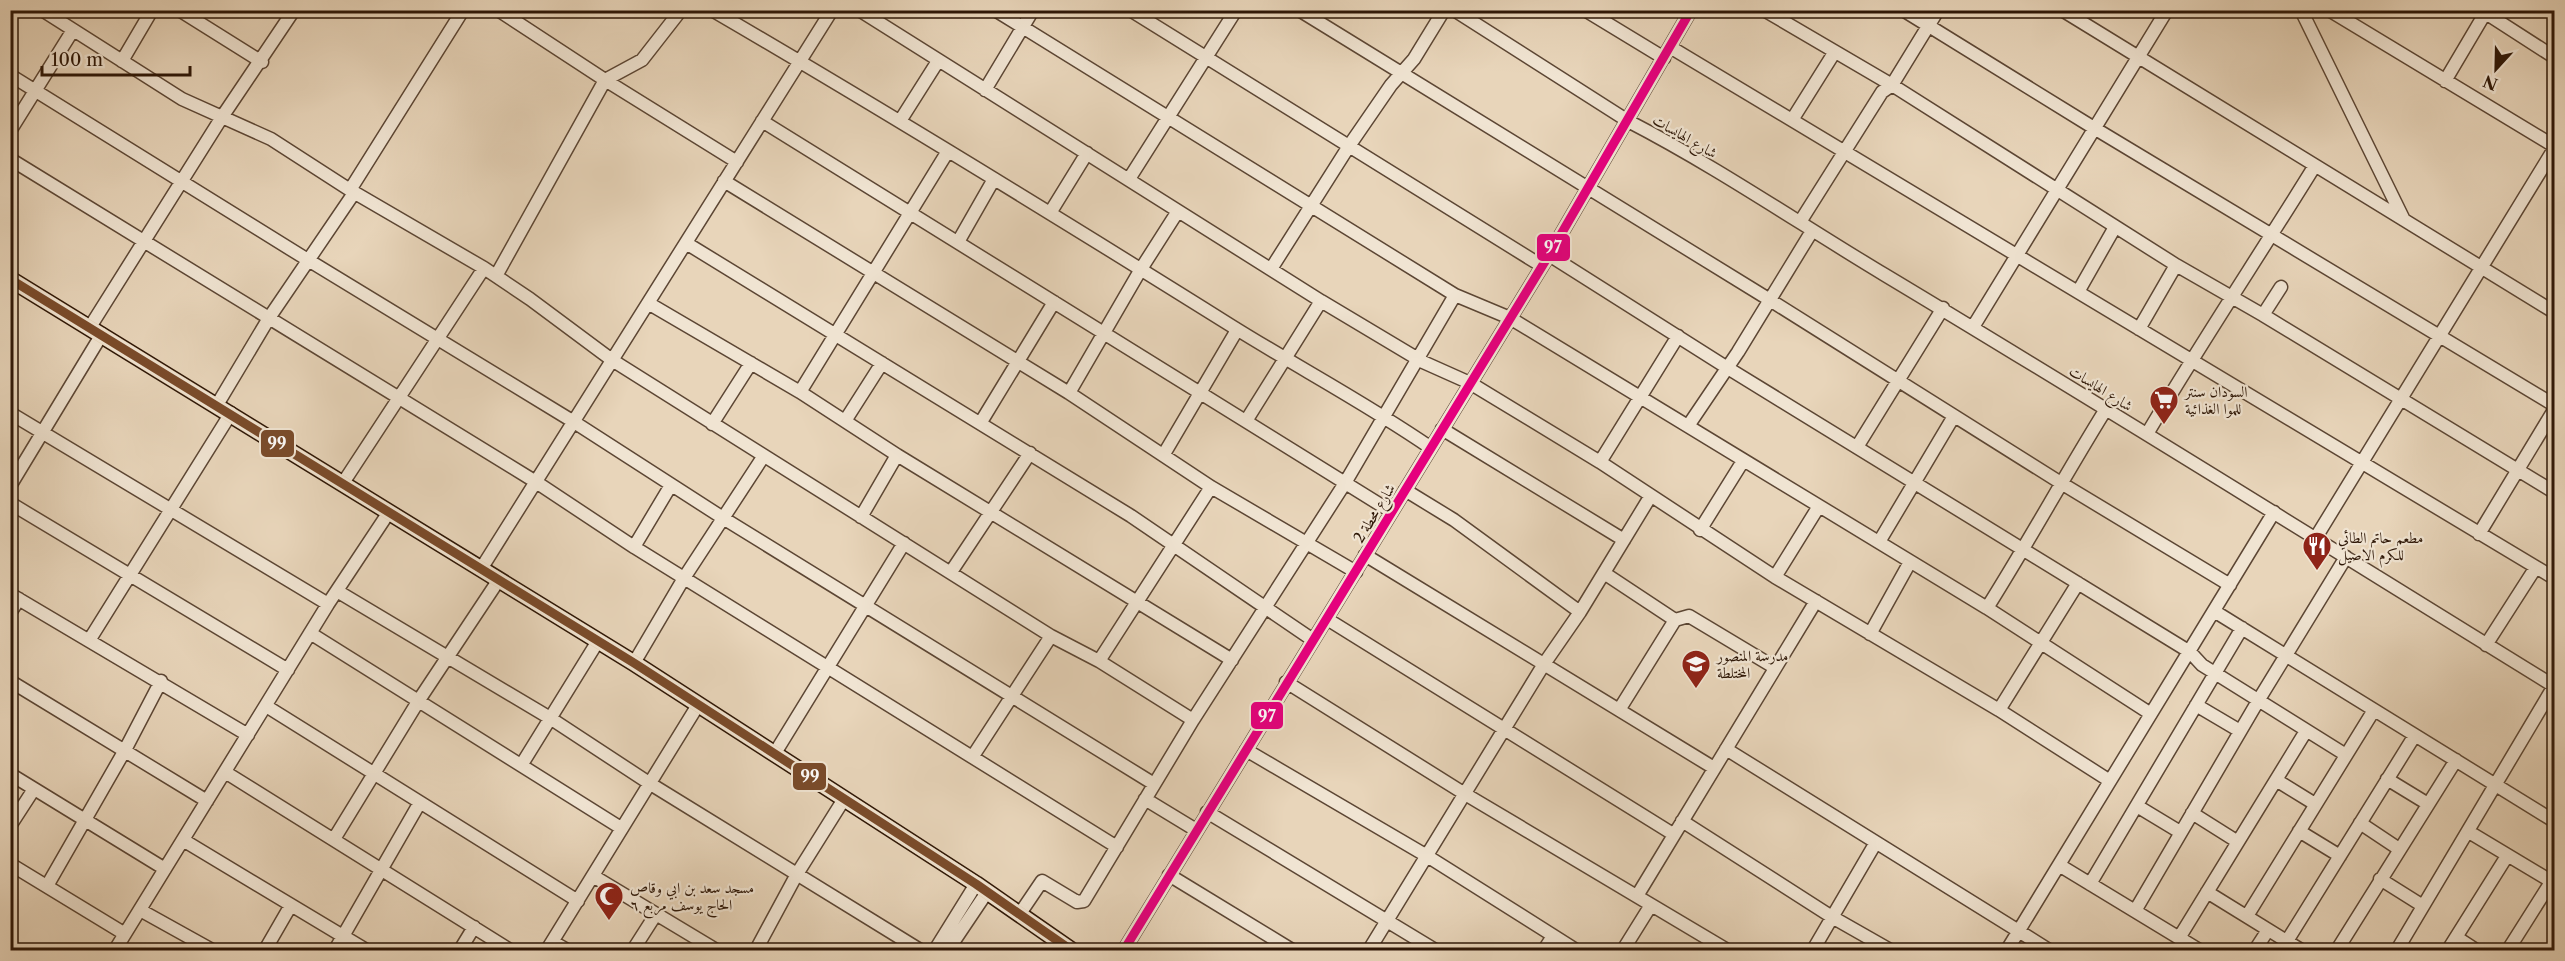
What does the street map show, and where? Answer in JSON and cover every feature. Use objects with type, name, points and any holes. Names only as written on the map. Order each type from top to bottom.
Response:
[{"type":"main road","points":[[10,279],[634,663],[981,888],[1071,951]]},
{"type":"street","points":[[42,10],[182,99],[271,139],[352,191],[484,268],[612,360],[763,457],[1051,636],[1099,661],[1193,720]]},
{"type":"street","points":[[122,61],[152,10]]},
{"type":"street","points":[[179,10],[262,62]]},
{"type":"street","points":[[10,486],[44,433],[143,242],[222,117],[262,62],[294,10]]},
{"type":"street","points":[[90,639],[170,510],[269,318],[352,191],[464,10]]},
{"type":"street","points":[[498,10],[605,81],[737,162]]},
{"type":"street","points":[[496,276],[605,81],[642,60],[681,10]]},
{"type":"street","points":[[712,10],[900,121],[1237,330],[1383,415],[1431,448]]},
{"type":"street","points":[[481,570],[832,10]]},
{"type":"street","points":[[859,10],[1321,301],[1419,358],[1470,383],[1600,462],[1700,530],[1775,577],[1999,710],[2110,781]]},
{"type":"street","points":[[995,10],[1455,295],[1510,318],[1639,396],[1987,608],[2040,645],[2151,714]]},
{"type":"street","points":[[985,90],[1033,10]]},
{"type":"street","points":[[1130,10],[1349,146],[1678,336],[2190,652],[2195,660],[2346,755]]},
{"type":"street","points":[[1129,179],[1236,10]]},
{"type":"street","points":[[1299,10],[1770,300],[2061,483],[2230,585]]},
{"type":"street","points":[[1271,269],[1349,146],[1384,94],[1414,59],[1444,10]]},
{"type":"street","name":"شارع الهايسات","points":[[1454,10],[1628,121],[1659,136],[1942,308],[2554,686]]},
{"type":"street","points":[[1586,10],[1844,150],[2361,464],[2554,578]]},
{"type":"street","name":"شارع محطة 2","points":[[1124,951],[1286,682],[1356,572],[1589,189],[1691,10]]},
{"type":"street","points":[[1764,10],[1892,85],[2058,188],[2176,265],[2263,315],[2554,492]]},
{"type":"street","points":[[1903,10],[2094,128],[2554,405]]},
{"type":"street","points":[[1800,222],[1844,150],[1882,92],[1892,85],[1938,10]]},
{"type":"street","points":[[2062,10],[2314,167],[2554,312]]},
{"type":"street","points":[[1973,327],[2018,256],[2137,55],[2167,10]]},
{"type":"street","points":[[2301,10],[2404,221]]},
{"type":"street","points":[[2315,539],[2554,148],[2329,10]]},
{"type":"street","points":[[2445,81],[2485,11],[2554,57]]},
{"type":"street","points":[[10,131],[73,30]]},
{"type":"street","points":[[1792,120],[1834,53]]},
{"type":"street","points":[[900,121],[938,61]]},
{"type":"street","points":[[10,75],[574,422],[723,518],[1154,784]]},
{"type":"street","points":[[762,121],[1392,512]]},
{"type":"street","points":[[800,392],[948,151]]},
{"type":"street","points":[[1050,213],[1087,153]]},
{"type":"street","points":[[10,159],[536,482],[634,547],[1117,847]]},
{"type":"street","points":[[2147,434],[2191,360],[2233,298],[2314,167]]},
{"type":"street","points":[[958,242],[994,179]]},
{"type":"street","points":[[724,181],[1069,393],[1211,487],[1356,572]]},
{"type":"street","points":[[1069,393],[1141,269],[1178,211]]},
{"type":"street","points":[[2078,291],[2115,227]]},
{"type":"street","points":[[1688,426],[1812,231]]},
{"type":"street","points":[[686,243],[981,422],[1175,544],[1313,640]]},
{"type":"street","points":[[2139,329],[2176,265]]},
{"type":"street","points":[[344,483],[484,268]]},
{"type":"street","points":[[2263,315],[2281,287]]},
{"type":"street","points":[[1019,915],[1042,881],[1077,902],[1084,901],[1193,720],[1345,483],[1455,295]]},
{"type":"street","points":[[1246,421],[1321,301]]},
{"type":"street","points":[[981,422],[1054,302]]},
{"type":"street","points":[[648,303],[800,392],[897,455],[1232,660]]},
{"type":"street","points":[[1857,447],[1942,308]]},
{"type":"street","points":[[1164,454],[1237,330]]},
{"type":"street","points":[[1600,462],[1678,336]]},
{"type":"street","points":[[712,424],[751,363]]},
{"type":"street","points":[[845,421],[882,363]]},
{"type":"street","points":[[1987,608],[2024,550],[2106,409]]},
{"type":"street","points":[[2479,534],[2554,410]]},
{"type":"street","points":[[10,412],[328,604]]},
{"type":"street","points":[[1879,543],[1954,416]]},
{"type":"street","points":[[1442,429],[1624,540]]},
{"type":"street","points":[[951,572],[1030,453]]},
{"type":"street","points":[[861,517],[897,455]]},
{"type":"street","points":[[634,663],[684,578],[763,457]]},
{"type":"street","points":[[1700,530],[1743,461]]},
{"type":"street","points":[[634,547],[671,485]]},
{"type":"street","points":[[1099,661],[1211,487]]},
{"type":"street","points":[[1405,490],[1454,520],[1580,612]]},
{"type":"street","points":[[1369,951],[1544,664],[1580,612],[1650,497]]},
{"type":"street","points":[[10,503],[288,670]]},
{"type":"street","points":[[1775,577],[1819,506]]},
{"type":"street","points":[[115,951],[328,604],[389,512]]},
{"type":"street","points":[[2007,951],[2274,512]]},
{"type":"street","points":[[775,753],[904,543]]},
{"type":"street","points":[[1365,555],[1714,768]]},
{"type":"street","points":[[2135,911],[2240,731],[2346,557]]},
{"type":"street","points":[[1870,634],[1910,562]]},
{"type":"street","points":[[2486,645],[2536,567]]},
{"type":"street","points":[[1604,573],[1675,620]]},
{"type":"street","points":[[334,839],[420,700],[498,581]]},
{"type":"street","points":[[1999,710],[2078,583]]},
{"type":"street","points":[[337,591],[550,718],[649,783],[920,951]]},
{"type":"street","points":[[10,613],[15,596],[161,681],[248,735]]},
{"type":"street","points":[[1637,896],[1816,601]]},
{"type":"street","points":[[2214,611],[2554,821]]},
{"type":"street","points":[[1619,710],[1675,620],[1689,616],[1774,667]]},
{"type":"street","points":[[1327,619],[1673,834]]},
{"type":"street","points":[[2090,884],[2242,628]]},
{"type":"street","points":[[310,633],[621,828]]},
{"type":"street","points":[[973,756],[1051,636]]},
{"type":"street","points":[[522,764],[598,641]]},
{"type":"street","points":[[10,681],[207,801]]},
{"type":"street","points":[[47,886],[86,821],[161,681]]},
{"type":"street","points":[[1286,682],[1465,794],[1726,951]]},
{"type":"street","points":[[2404,948],[2423,906],[2554,686]]},
{"type":"street","points":[[567,951],[550,946],[698,705]]},
{"type":"street","points":[[2196,705],[2240,731]]},
{"type":"street","points":[[266,706],[419,804],[578,901]]},
{"type":"street","points":[[2247,916],[2374,710]]},
{"type":"street","points":[[2179,938],[2306,731]]},
{"type":"street","points":[[2287,941],[2415,735]]},
{"type":"street","points":[[1726,749],[2049,951]]},
{"type":"street","points":[[1246,750],[1427,856],[1576,951]]},
{"type":"street","points":[[2337,951],[2456,760]]},
{"type":"street","points":[[225,772],[510,951]]},
{"type":"street","points":[[10,774],[165,869]]},
{"type":"street","points":[[2387,779],[2428,804]]},
{"type":"street","points":[[2276,780],[2315,804]]},
{"type":"street","points":[[10,826],[34,789]]},
{"type":"street","points":[[756,951],[797,874],[844,799]]},
{"type":"street","points":[[1145,799],[1196,830]]},
{"type":"street","points":[[335,951],[419,804]]},
{"type":"street","points":[[2137,806],[2180,832]]},
{"type":"street","points":[[1207,812],[1435,951]]},
{"type":"street","points":[[2192,813],[2238,842]]},
{"type":"street","points":[[1682,821],[1832,917],[1890,951]]},
{"type":"street","points":[[2360,824],[2399,849]]},
{"type":"street","points":[[2299,831],[2340,856]]},
{"type":"street","points":[[2469,832],[2553,882],[2508,951]]},
{"type":"street","points":[[183,840],[366,951]]},
{"type":"street","points":[[1813,951],[1875,844]]},
{"type":"street","points":[[2448,951],[2507,856]]},
{"type":"street","points":[[10,864],[125,934]]},
{"type":"street","points":[[2059,865],[2199,951]]},
{"type":"street","points":[[1169,874],[1292,951]]},
{"type":"street","points":[[594,876],[716,951]]},
{"type":"street","points":[[2380,879],[2423,906]]},
{"type":"street","points":[[935,951],[981,888]]},
{"type":"street","points":[[948,951],[981,888]]},
{"type":"street","points":[[2207,892],[2301,951]]},
{"type":"street","points":[[265,951],[291,905]]},
{"type":"street","points":[[1623,951],[1651,905]]},
{"type":"street","points":[[140,910],[212,951]]},
{"type":"street","points":[[633,951],[656,914]]},
{"type":"street","points":[[460,951],[474,927]]},
{"type":"street","points":[[2255,951],[2268,930]]},
{"type":"street","points":[[1544,951],[1553,936]]},
{"type":"street","points":[[2456,938],[2476,951]]},
{"type":"transit line","name":"97","points":[[1124,950],[1549,255],[1691,10]]},
{"type":"transit line","name":"99","points":[[10,279],[634,663],[976,884],[1071,950]]},
{"type":"place","name":"السودان سنتر للموا الغذائية","points":[[2164,426]]},
{"type":"place","name":"مطعم حاتم الطائي للكرم الاصيل","points":[[2317,572]]},
{"type":"place","name":"مدرسة المنصور المختلطة","points":[[1696,690]]},
{"type":"place","name":"مسجد سعد بن ابي وقاص الحاج يوسف مربع ٦","points":[[609,922]]}]
